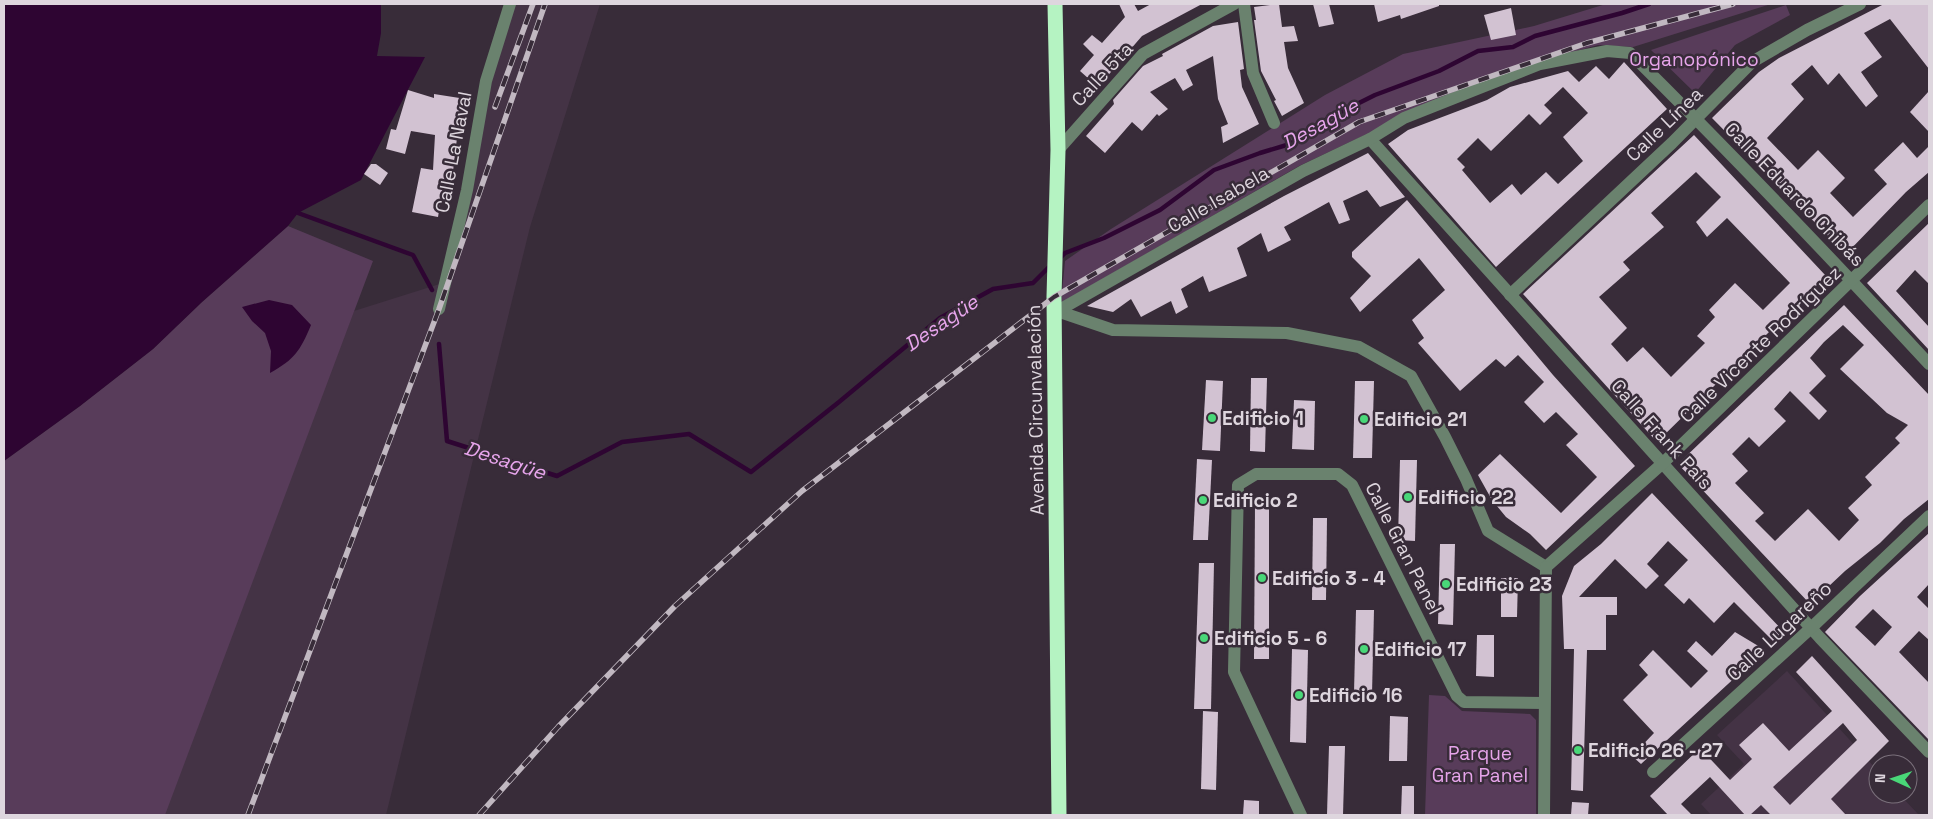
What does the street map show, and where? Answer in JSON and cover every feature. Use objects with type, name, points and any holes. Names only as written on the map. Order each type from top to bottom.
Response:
[{"type":"highway","name":"Avenida Circunvalación","points":[[1055,4],[1058,150],[1054,270],[1056,312],[1059,815]]},
{"type":"street","name":"Calle La Naval","points":[[439,309],[466,190],[486,81],[510,4]]},
{"type":"street","name":"Calle 5ta","points":[[1058,150],[1144,54],[1234,4]]},
{"type":"street","points":[[1244,4],[1252,73],[1274,123]]},
{"type":"street","name":"Calle Línea","points":[[1510,295],[1696,119],[1752,62],[1806,30],[1860,4]]},
{"type":"street","name":"Calle Isabela","points":[[1056,312],[1303,171],[1370,139],[1404,118],[1540,64],[1607,51],[1630,53]]},
{"type":"street","name":"Calle Eduardo Chibás","points":[[1630,53],[1853,281],[1929,364]]},
{"type":"street","name":"Calle Frank Pais","points":[[1370,139],[1811,628],[1929,752]]},
{"type":"street","name":"Calle Vicente Rodríguez","points":[[1546,567],[1663,463],[1853,281],[1929,205]]},
{"type":"street","points":[[1056,312],[1113,330],[1287,333],[1360,347],[1411,376],[1445,437],[1488,531],[1546,567],[1544,815]]},
{"type":"street","name":"Calle Gran Panel","points":[[1301,815],[1234,672],[1238,485],[1256,474],[1338,474],[1352,485],[1457,696],[1464,702],[1544,703]]},
{"type":"street","name":"Calle Lugareño","points":[[1653,772],[1811,628],[1929,516]]},
{"type":"shaded area","points":[[4,4],[381,4],[381,33],[377,56],[425,57],[361,180],[298,213],[288,226],[202,302],[153,349],[80,406],[4,461]]},
{"type":"shaded area","points":[[510,4],[600,4],[530,227],[386,815],[160,815],[354,311],[446,282],[486,81]]},
{"type":"shaded area","points":[[269,300],[292,305],[311,325],[296,354],[270,373],[271,351],[265,333],[252,321],[242,307]]},
{"type":"shaded area","points":[[1787,671],[1868,760],[1868,804],[1909,804],[1919,815],[1711,815],[1701,804],[1744,764],[1717,735]]},
{"type":"green space","points":[[1606,4],[1771,4],[1633,47],[1598,45],[1544,60],[1369,133],[1299,166],[1061,303],[1065,261],[1111,229],[1325,95],[1403,54],[1534,26]]},
{"type":"green space","name":"Organopónico","points":[[1786,5],[1790,15],[1735,45],[1695,93],[1651,50]]},
{"type":"green space","points":[[288,226],[373,261],[165,815],[4,815],[4,461],[80,406],[153,349],[202,302]]},
{"type":"green space","name":"Parque Gran Panel","points":[[1429,695],[1445,696],[1462,711],[1530,714],[1536,720],[1536,815],[1425,815]]},
{"type":"building","points":[[1119,4],[1134,4],[1138,11],[1151,4],[1202,4],[1142,36],[1098,87],[1080,71],[1094,55],[1083,44],[1092,35],[1102,43],[1125,17]]},
{"type":"building","points":[[1279,4],[1282,27],[1294,26],[1298,41],[1284,42],[1288,68],[1304,103],[1282,116],[1261,71],[1254,20],[1256,20],[1254,7]]},
{"type":"building","points":[[1313,4],[1329,4],[1334,24],[1319,27]]},
{"type":"building","points":[[1374,4],[1439,4],[1439,6],[1401,19],[1400,15],[1378,22]]},
{"type":"building","points":[[1884,4],[1929,4],[1929,69],[1890,19],[1864,33],[1882,57],[1861,72],[1878,96],[1866,107],[1839,73],[1828,85],[1812,65],[1791,84],[1804,99],[1767,138],[1798,170],[1818,150],[1845,178],[1830,193],[1853,217],[1887,184],[1874,170],[1903,142],[1917,158],[1929,146],[1929,172],[1906,192],[1846,254],[1712,118],[1759,72],[1779,58]]},
{"type":"building","points":[[1511,8],[1516,35],[1491,40],[1484,15]]},
{"type":"building","points":[[1238,22],[1244,69],[1240,70],[1242,87],[1259,124],[1223,143],[1221,127],[1228,124],[1218,99],[1213,56],[1186,70],[1193,85],[1183,91],[1175,78],[1150,92],[1168,109],[1159,116],[1157,114],[1142,131],[1132,122],[1105,153],[1086,136],[1114,104],[1113,100],[1143,66],[1213,26]]},
{"type":"building","points":[[1624,62],[1667,109],[1496,267],[1388,144],[1408,130],[1487,100],[1510,87],[1568,71],[1579,82],[1596,66],[1609,79]],"holes":[[[1563,87],[1588,113],[1563,137],[1583,161],[1558,184],[1546,172],[1521,195],[1512,184],[1490,203],[1462,170],[1465,167],[1457,159],[1478,138],[1491,151],[1529,114],[1540,125],[1552,113],[1544,105]]]},
{"type":"building","points":[[408,90],[434,98],[434,94],[466,99],[459,139],[457,138],[451,188],[443,187],[438,217],[412,212],[421,168],[433,170],[435,135],[411,131],[405,154],[386,149],[391,129],[396,130]]},
{"type":"building","points":[[1929,91],[1929,132],[1910,112]]},
{"type":"building","points":[[1694,135],[1826,276],[1657,442],[1523,294]],"holes":[[[1696,172],[1721,197],[1696,222],[1707,237],[1727,218],[1790,283],[1763,310],[1735,283],[1709,310],[1715,317],[1697,336],[1705,343],[1671,377],[1643,347],[1627,362],[1611,344],[1627,328],[1599,297],[1630,270],[1623,262],[1664,227],[1651,213]]]},
{"type":"building","points":[[1368,153],[1405,197],[1380,207],[1367,190],[1343,201],[1350,220],[1339,224],[1329,202],[1284,227],[1291,240],[1268,252],[1261,233],[1237,248],[1247,276],[1209,292],[1203,276],[1181,289],[1188,307],[1176,314],[1171,301],[1141,317],[1131,299],[1113,312],[1087,306],[1284,196]]},
{"type":"building","points":[[371,164],[376,164],[388,173],[380,185],[364,174]]},
{"type":"building","points":[[1407,200],[1553,375],[1635,466],[1546,550],[1530,534],[1506,517],[1492,500],[1478,475],[1500,454],[1561,513],[1597,477],[1566,445],[1578,434],[1556,412],[1544,423],[1524,402],[1544,382],[1518,355],[1505,367],[1496,359],[1460,391],[1418,343],[1424,338],[1412,320],[1445,290],[1419,258],[1360,312],[1350,298],[1371,276],[1352,257],[1352,252]]},
{"type":"building","points":[[1929,223],[1929,284],[1915,270],[1896,291],[1929,327],[1929,350],[1867,283]]},
{"type":"building","points":[[1844,305],[1929,395],[1929,499],[1904,519],[1880,543],[1845,571],[1810,604],[1678,464]],"holes":[[[1843,325],[1864,345],[1840,369],[1887,413],[1908,425],[1895,438],[1900,443],[1865,477],[1872,485],[1848,508],[1859,520],[1839,541],[1808,509],[1775,541],[1755,521],[1764,513],[1735,483],[1748,471],[1732,454],[1749,437],[1759,447],[1786,421],[1774,409],[1790,391],[1819,420],[1827,411],[1809,393],[1826,376],[1810,358]]]},
{"type":"building","points":[[1251,378],[1267,378],[1265,452],[1250,451]]},
{"type":"building","name":"Edificio 1","points":[[1206,380],[1223,381],[1220,451],[1202,450]]},
{"type":"building","name":"Edificio 21","points":[[1355,381],[1374,381],[1372,458],[1353,458]]},
{"type":"building","points":[[1294,400],[1315,401],[1314,450],[1292,449]]},
{"type":"building","name":"Edificio 2","points":[[1197,459],[1212,460],[1208,540],[1193,540]]},
{"type":"building","name":"Edificio 22","points":[[1400,460],[1417,460],[1415,541],[1398,540]]},
{"type":"building","points":[[1652,493],[1783,631],[1773,641],[1734,602],[1714,623],[1689,598],[1684,604],[1664,585],[1688,560],[1668,541],[1647,564],[1659,576],[1646,589],[1615,559],[1579,597],[1617,597],[1617,615],[1606,615],[1606,650],[1587,650],[1583,791],[1571,790],[1574,649],[1564,649],[1562,596],[1574,566],[1601,544]]},
{"type":"building","name":"Edificio 3 - 4","points":[[1255,505],[1269,505],[1269,659],[1254,659]]},
{"type":"building","points":[[1313,518],[1327,518],[1326,600],[1312,600]]},
{"type":"building","points":[[1929,533],[1929,584],[1917,597],[1929,609],[1929,640],[1919,631],[1899,652],[1929,683],[1929,740],[1825,632],[1860,596]],"holes":[[[1873,609],[1892,627],[1875,646],[1855,627]]]},
{"type":"building","name":"Edificio 23","points":[[1440,544],[1455,544],[1453,625],[1438,624]]},
{"type":"building","name":"Edificio 5 - 6","points":[[1199,563],[1214,563],[1211,709],[1194,709]]},
{"type":"building","points":[[1501,578],[1518,578],[1517,617],[1501,617]]},
{"type":"building","name":"Edificio 17","points":[[1356,610],[1374,610],[1372,694],[1354,693]]},
{"type":"building","points":[[1735,632],[1765,650],[1641,764],[1632,756],[1654,733],[1623,700],[1648,675],[1639,665],[1653,650],[1691,688],[1708,671],[1687,651],[1696,641],[1712,656]]},
{"type":"building","points":[[1477,635],[1494,635],[1494,677],[1476,676]]},
{"type":"building","name":"Edificio 16","points":[[1292,649],[1308,650],[1306,743],[1290,742]]},
{"type":"building","points":[[1812,656],[1889,741],[1876,754],[1868,754],[1868,762],[1831,799],[1846,815],[1771,815],[1761,805],[1750,815],[1745,815],[1710,777],[1681,804],[1692,815],[1668,815],[1650,796],[1700,748],[1730,780],[1752,759],[1739,745],[1763,723],[1789,751],[1832,711],[1796,672]],"holes":[[[1843,723],[1857,740],[1790,805],[1773,787]]]},
{"type":"building","points":[[1203,711],[1218,712],[1216,790],[1201,789]]},
{"type":"building","points":[[1390,716],[1408,717],[1407,761],[1389,761]]},
{"type":"building","points":[[1329,746],[1345,746],[1343,815],[1327,815]]},
{"type":"building","points":[[1402,786],[1414,786],[1414,815],[1401,815]]},
{"type":"building","points":[[1244,800],[1259,801],[1259,815],[1243,815]]},
{"type":"building","points":[[1572,802],[1589,803],[1588,815],[1571,815]]},
{"type":"waterway","name":"Desagüe","points":[[1060,258],[1065,253],[1104,238],[1160,210],[1214,170],[1290,144],[1327,119],[1375,95],[1439,71],[1478,51],[1513,47],[1535,36],[1649,4]]},
{"type":"waterway","name":"Desagüe","points":[[298,213],[413,255],[432,290]]},
{"type":"waterway","name":"Desagüe","points":[[439,344],[447,441],[557,476],[622,442],[689,434],[751,472],[940,318],[993,289],[1033,283],[1050,266]]},
{"type":"railway","points":[[495,107],[533,4]]},
{"type":"railway","points":[[248,815],[439,309],[545,4]]},
{"type":"railway","points":[[479,815],[558,727],[675,606],[802,491],[1054,297],[1359,122],[1587,43],[1733,4]]},
{"type":"place","name":"Edificio 1","points":[[1212,418]]},
{"type":"place","name":"Edificio 21","points":[[1364,419]]},
{"type":"place","name":"Edificio 22","points":[[1408,497]]},
{"type":"place","name":"Edificio 2","points":[[1203,500]]},
{"type":"place","name":"Edificio 3 - 4","points":[[1262,578]]},
{"type":"place","name":"Edificio 23","points":[[1446,584]]},
{"type":"place","name":"Edificio 5 - 6","points":[[1204,638]]},
{"type":"place","name":"Edificio 17","points":[[1364,649]]},
{"type":"place","name":"Edificio 16","points":[[1299,695]]},
{"type":"place","name":"Edificio 26 - 27","points":[[1578,750]]}]
